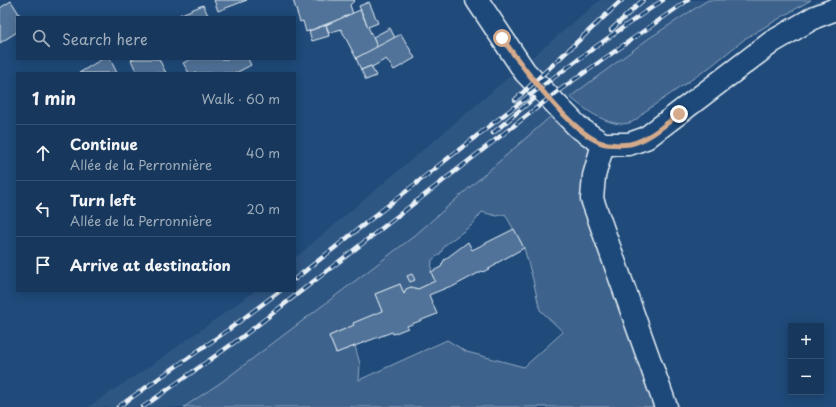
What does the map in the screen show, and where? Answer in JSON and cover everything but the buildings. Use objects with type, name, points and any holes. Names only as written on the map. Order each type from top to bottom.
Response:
[{"type":"street","points":[[477,0],[525,72],[578,127],[603,144],[629,144],[646,138],[772,42],[814,17],[836,9]]},
{"type":"street","points":[[603,144],[594,176],[592,199],[666,407]]},
{"type":"shaded area","points":[[600,0],[708,0],[648,39],[570,97],[485,176],[413,237],[223,381],[184,407],[88,407],[153,364],[254,292],[296,292],[296,257]]},
{"type":"shaded area","points":[[708,0],[811,0],[746,38],[710,67],[644,112],[634,121],[626,124],[618,124],[600,118],[570,97],[648,39]]},
{"type":"shaded area","points":[[550,117],[565,131],[603,144],[594,176],[666,407],[184,407],[223,381],[413,237]],"holes":[[[482,212],[497,216],[505,214],[524,248],[540,310],[563,332],[524,367],[467,352],[447,340],[359,380],[360,364],[355,346],[336,353],[329,336],[382,311],[375,294],[400,284],[404,294],[406,289],[411,287],[418,289],[435,281],[431,272],[432,260],[440,254],[445,245],[472,225]]]},
{"type":"railway","points":[[515,100],[622,0]]},
{"type":"railway","points":[[611,30],[643,0]]},
{"type":"railway","points":[[296,278],[522,101],[663,0]]},
{"type":"railway","points":[[143,407],[242,337],[561,89],[688,0]]},
{"type":"railway","points":[[493,133],[534,98]]},
{"type":"railway","points":[[118,407],[228,330],[279,292]]},
{"type":"route","points":[[502,38],[525,72],[561,111],[578,127],[603,144],[629,144],[646,138],[679,114]]}]
